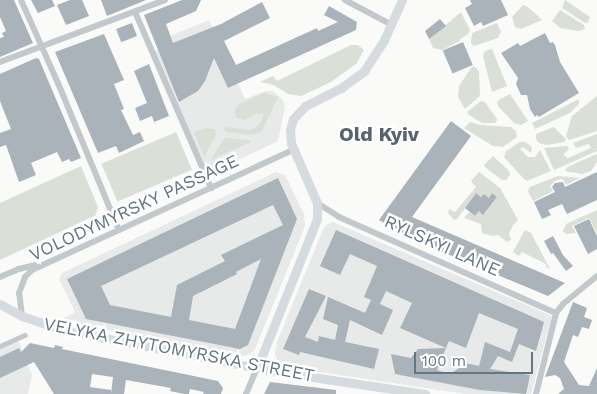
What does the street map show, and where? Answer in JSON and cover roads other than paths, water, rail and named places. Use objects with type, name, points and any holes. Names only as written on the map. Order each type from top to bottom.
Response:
[{"type":"main road","points":[[257,368],[314,229],[317,203],[293,150],[291,125],[299,110],[354,80],[364,71],[375,56],[402,0]]},
{"type":"main road","name":"VELYKA ZHYTOMYRSKA STREET","points":[[0,304],[22,316],[63,330],[257,368],[426,394]]},
{"type":"street","points":[[21,0],[119,230]]},
{"type":"street","points":[[0,62],[165,0]]},
{"type":"street","points":[[345,0],[392,24]]},
{"type":"street","points":[[135,12],[211,188]]},
{"type":"street","name":"VOLODYMYRSKY PASSAGE","points":[[22,316],[19,303],[21,284],[32,270],[41,264],[293,150]]},
{"type":"street","name":"RYLSKYI LANE","points":[[317,203],[339,217],[556,313]]},
{"type":"street","points":[[0,277],[19,269],[41,264]]},
{"type":"street","points":[[536,394],[556,313],[563,304],[597,276]]},
{"type":"street","points":[[0,346],[26,335]]},
{"type":"street","points":[[246,394],[257,368]]},
{"type":"district","name":"Old Kyiv","points":[[379,134]]}]
